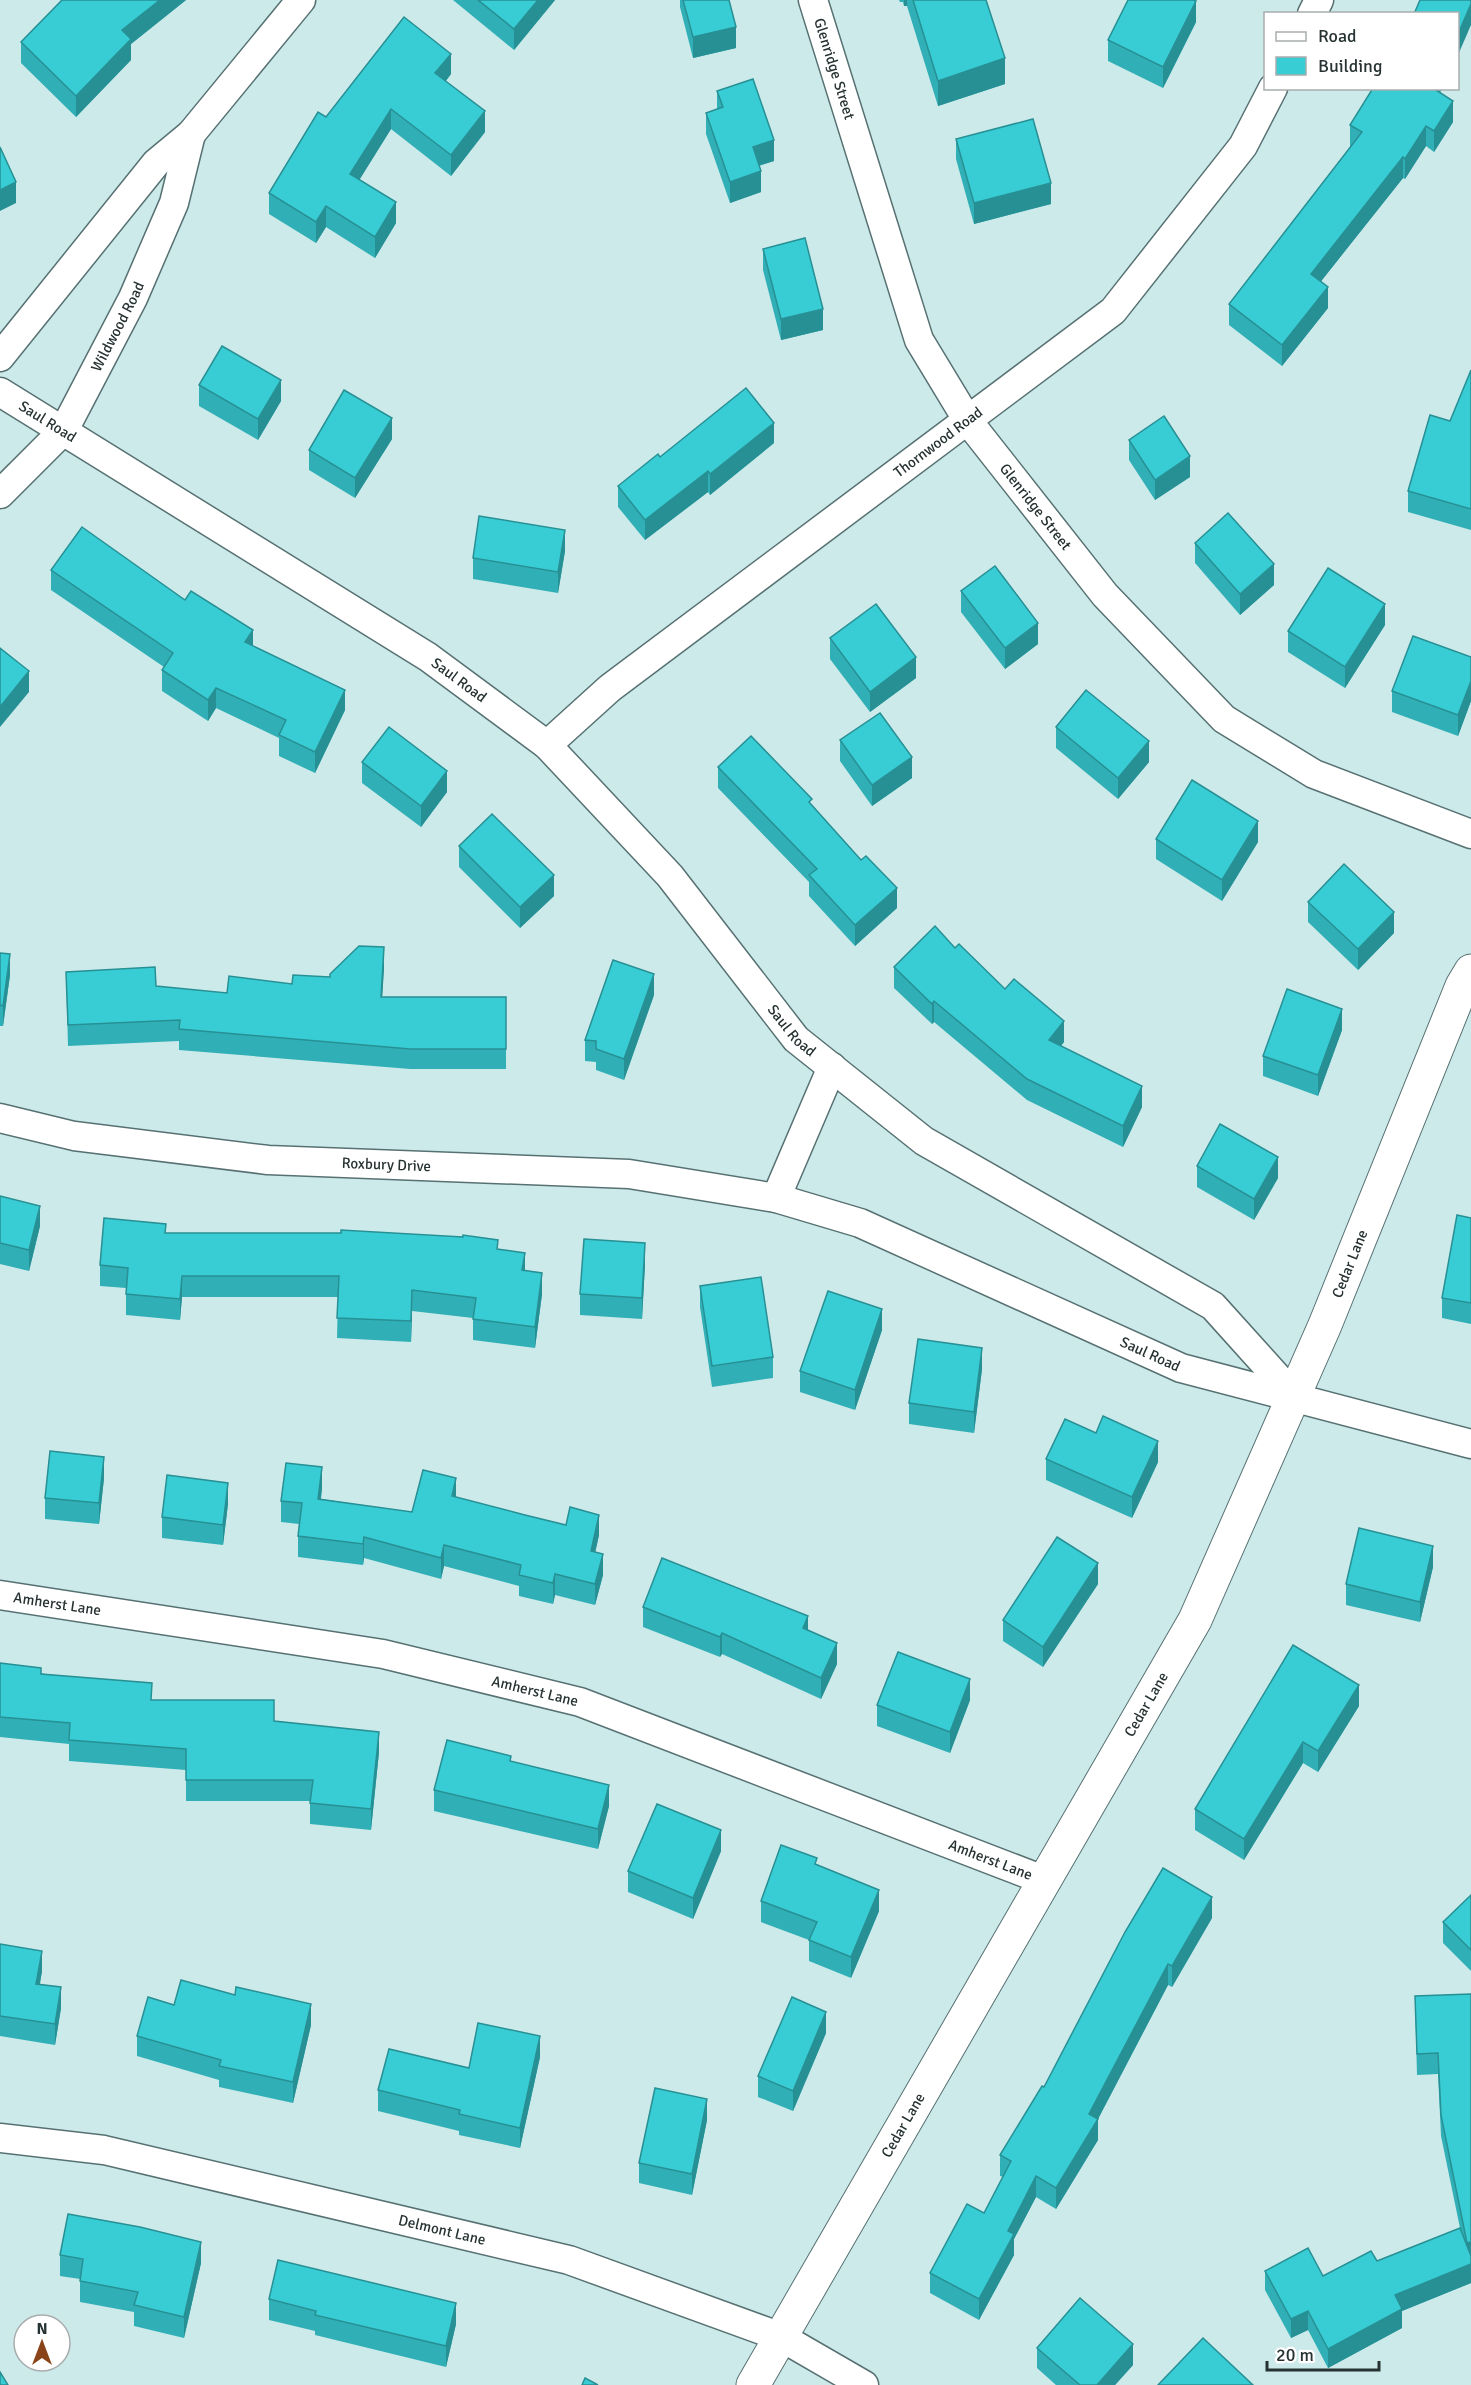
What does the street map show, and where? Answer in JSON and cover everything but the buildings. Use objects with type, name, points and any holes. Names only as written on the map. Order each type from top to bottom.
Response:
[{"type":"street","name":"Wildwood Road","points":[[0,357],[156,163],[191,134],[301,0]]},
{"type":"street","name":"Glenridge Street","points":[[813,0],[920,340],[968,421],[1105,595],[1224,719],[1314,774],[1471,834]]},
{"type":"street","name":"Thornwood Road","points":[[547,745],[610,688],[1113,311],[1243,146],[1272,90]]},
{"type":"street","name":"Wildwood Road","points":[[0,494],[64,430],[133,298],[174,203],[191,134]]},
{"type":"street","name":"Saul Road","points":[[0,392],[428,657],[547,745],[670,876],[796,1039],[924,1141],[1079,1232],[1213,1306],[1295,1396]]},
{"type":"street","name":"Cedar Lane","points":[[753,2385],[1195,1620],[1295,1396],[1467,979],[1471,948]]},
{"type":"street","points":[[776,1198],[832,1067]]},
{"type":"street","name":"Roxbury Drive","points":[[0,1118],[74,1136],[268,1160],[629,1174],[776,1198]]},
{"type":"street","name":"Saul Road","points":[[776,1198],[860,1223],[1181,1368],[1295,1396],[1471,1444]]},
{"type":"street","name":"Amherst Lane","points":[[0,1595],[383,1654],[580,1702],[1046,1881]]},
{"type":"street","name":"Delmont Lane","points":[[0,2138],[104,2150],[569,2260],[781,2337],[864,2385]]}]
